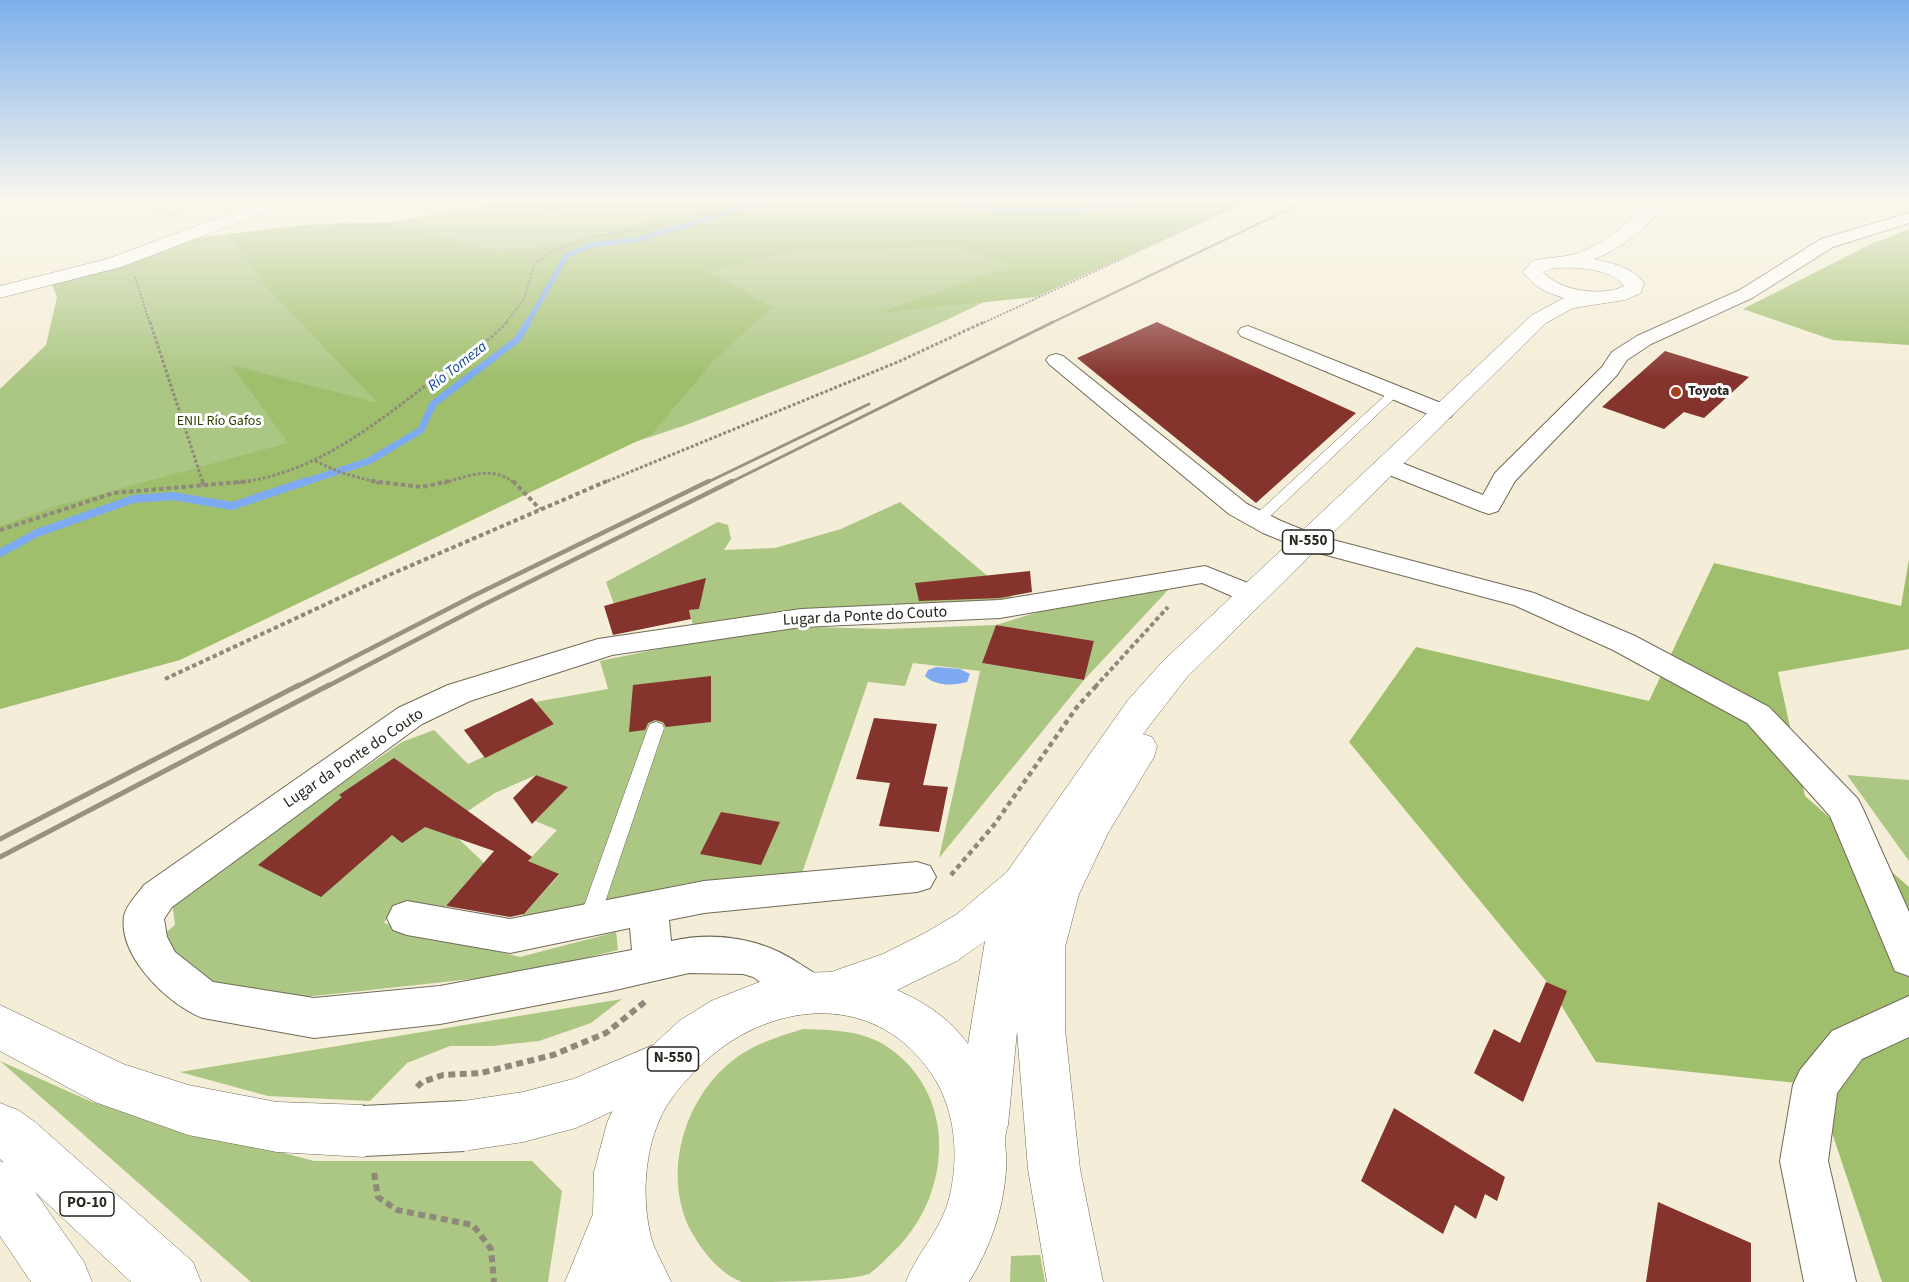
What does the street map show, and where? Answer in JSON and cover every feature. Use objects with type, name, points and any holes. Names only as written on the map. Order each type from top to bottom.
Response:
[{"type":"main road","points":[[0,292],[123,259]]},
{"type":"main road","points":[[1567,262],[1576,259]]},
{"type":"main road","name":"N-550","points":[[643,1282],[632,1264],[619,1217],[620,1174],[629,1131],[647,1092],[672,1059],[702,1032],[736,1011],[772,998],[821,992],[896,970],[941,947],[972,927],[1022,884],[1142,710],[1175,669],[1539,319],[1568,303],[1619,296],[1634,289],[1634,283],[1624,276],[1620,259]]},
{"type":"main road","points":[[1539,319],[1545,291],[1541,282],[1535,277],[1533,272],[1535,268],[1547,263],[1567,262],[1596,266],[1624,276]]},
{"type":"main road","name":"N-550","points":[[1541,282],[1568,292],[1602,297]]},
{"type":"main road","points":[[1075,1282],[1054,1169],[1041,1029],[1043,947],[1058,894],[1091,827],[1135,757],[1143,731],[1142,710]]},
{"type":"main road","name":"N-550","points":[[939,1279],[962,1240],[974,1206],[980,1172],[980,1139],[1006,949],[1011,919],[1022,884]]},
{"type":"main road","name":"N-550","points":[[821,992],[864,998],[893,1009],[919,1025],[942,1047],[961,1073],[973,1104],[980,1139]]},
{"type":"main road","points":[[0,1027],[112,1085],[188,1110],[277,1127],[364,1131],[464,1126],[523,1117],[576,1103],[672,1059]]},
{"type":"main road","name":"PO-10","points":[[0,1128],[17,1140],[173,1282]]},
{"type":"main road","points":[[0,1188],[64,1282]]},
{"type":"main road","name":"N-550","points":[[593,1282],[619,1217]]},
{"type":"street","points":[[1388,466],[1489,506],[1504,478],[1610,371],[1619,356],[1644,340],[1746,294],[1802,259]]},
{"type":"street","points":[[1248,332],[1443,412]]},
{"type":"street","points":[[1056,360],[1238,509],[1258,520],[1309,542],[1524,599],[1624,643],[1758,715],[1845,809],[1909,958]]},
{"type":"street","name":"Lugar da Ponte do Couto","points":[[821,992],[767,964],[743,956],[689,955],[440,1005],[314,1017],[203,999],[161,965],[147,940],[144,916],[158,896],[410,716],[459,693],[609,646],[801,618],[1000,609],[1205,574],[1253,595]]},
{"type":"street","points":[[407,918],[510,936],[704,897],[917,877]]},
{"type":"street","points":[[648,908],[653,963]]},
{"type":"street","points":[[1830,1282],[1804,1161],[1816,1085],[1847,1045],[1909,1016]]},
{"type":"lane","points":[[1258,520],[1395,392]]},
{"type":"lane","points":[[589,920],[656,728]]},
{"type":"path","points":[[0,530],[114,493],[256,481],[315,460],[365,432],[459,360],[492,338],[524,299],[535,263],[542,259]]},
{"type":"path","points":[[165,678],[388,575],[540,509],[900,360],[1121,259]]},
{"type":"path","points":[[114,262],[131,264],[204,486]]},
{"type":"path","points":[[315,460],[341,473],[404,487],[433,485],[478,473],[506,475],[540,509]]},
{"type":"green space","name":"ENIL Río Gafos","points":[[130,259],[1075,259],[866,355],[686,425],[623,446],[0,703],[0,389],[46,345],[57,297],[52,285]]},
{"type":"green space","points":[[246,259],[761,259],[708,272],[773,307],[715,359],[652,434],[180,660],[0,709],[0,526],[56,506],[288,443],[231,365],[378,403],[268,289]]},
{"type":"green space","points":[[992,259],[1120,259],[1036,297],[878,313],[1011,266]]},
{"type":"green space","points":[[1842,259],[1909,259],[1909,345],[1833,340],[1743,309]]},
{"type":"green space","points":[[900,502],[1017,601],[990,600],[694,629],[689,610],[699,609],[704,585],[614,604],[606,582],[718,522],[728,525],[731,539],[724,550],[775,548],[841,529]]},
{"type":"green space","points":[[1909,559],[1909,649],[1778,672],[1805,796],[1909,887],[1909,1282],[1882,1282],[1816,1085],[1596,1062],[1547,982],[1349,742],[1416,647],[1649,701],[1714,563],[1901,606]]},
{"type":"green space","points":[[1169,589],[1084,680],[939,858],[980,671],[913,663],[905,686],[868,682],[801,876],[688,883],[514,925],[559,875],[528,861],[557,830],[535,821],[567,787],[536,775],[495,793],[445,826],[484,863],[444,908],[394,908],[384,923],[520,957],[616,932],[618,950],[518,974],[305,997],[246,996],[194,973],[158,939],[175,925],[172,901],[402,742],[434,730],[468,764],[554,724],[535,702],[608,689],[600,661],[717,637],[810,627],[887,629],[996,625],[1038,612]],"holes":[[[996,625],[1094,641],[1083,680],[982,663]]]},
{"type":"green space","points":[[1847,775],[1909,780],[1909,861]]},
{"type":"green space","points":[[622,999],[591,1023],[539,1041],[492,1046],[450,1046],[407,1063],[370,1101],[268,1096],[180,1072]]},
{"type":"green space","points":[[803,1029],[844,1032],[874,1039],[908,1065],[926,1090],[936,1117],[939,1147],[936,1177],[926,1206],[910,1233],[869,1274],[826,1280],[742,1282],[726,1273],[712,1261],[691,1231],[682,1209],[678,1186],[678,1163],[682,1140],[701,1096],[715,1077],[732,1061],[757,1046]]},
{"type":"green space","points":[[0,1061],[92,1102],[314,1161],[532,1161],[562,1191],[548,1282],[251,1282]]},
{"type":"green space","points":[[1040,1255],[1045,1282],[1010,1282],[1011,1256]]},
{"type":"water","points":[[936,667],[960,669],[970,674],[967,682],[951,684],[934,682],[925,676],[928,670]]},
{"type":"building","points":[[1157,322],[1356,413],[1256,503],[1077,358]]},
{"type":"building","name":"Toyota","points":[[1665,351],[1749,377],[1704,418],[1684,412],[1664,429],[1602,407]]},
{"type":"building","points":[[1030,571],[1032,592],[1000,598],[919,601],[915,583]]},
{"type":"building","points":[[706,578],[699,609],[689,610],[691,619],[613,635],[604,606]]},
{"type":"building","points":[[996,625],[1094,641],[1084,680],[982,663]]},
{"type":"building","points":[[711,676],[711,722],[666,727],[663,722],[655,720],[648,723],[645,730],[629,732],[633,685]]},
{"type":"building","points":[[532,698],[554,724],[485,758],[464,730]]},
{"type":"building","points":[[874,718],[937,724],[923,785],[948,787],[939,832],[879,826],[890,783],[856,779]]},
{"type":"building","points":[[394,758],[532,857],[528,861],[559,874],[524,914],[510,917],[446,906],[494,851],[425,827],[402,843],[392,835],[321,897],[258,865],[342,797],[339,795]]},
{"type":"building","points":[[536,775],[568,787],[532,824],[513,798]]},
{"type":"building","points":[[721,812],[780,822],[761,865],[700,854]]},
{"type":"building","points":[[1546,982],[1567,991],[1523,1102],[1474,1073],[1494,1029],[1520,1043]]},
{"type":"building","points":[[1394,1108],[1505,1177],[1497,1201],[1485,1194],[1476,1219],[1455,1205],[1443,1234],[1361,1181]]},
{"type":"building","points":[[1658,1202],[1751,1243],[1751,1282],[1646,1282]]},
{"type":"waterway","name":"Río Tomeza","points":[[527,324],[564,259]]},
{"type":"waterway","name":"Río Tomeza","points":[[302,483],[369,461],[421,430],[433,404],[518,339],[528,322]]},
{"type":"waterway","name":"Río Tomeza","points":[[0,553],[37,533],[133,499],[173,496],[232,506],[307,481]]},
{"type":"railway","points":[[1049,324],[1185,259]]},
{"type":"railway","points":[[729,483],[1053,322]]},
{"type":"railway","points":[[706,483],[869,404]]},
{"type":"railway","points":[[296,687],[473,596],[709,481]]},
{"type":"railway","points":[[326,687],[483,605],[732,481]]},
{"type":"railway","points":[[0,839],[299,685]]},
{"type":"railway","points":[[0,857],[329,685]]},
{"type":"place","name":"Toyota","points":[[1676,392]]}]
